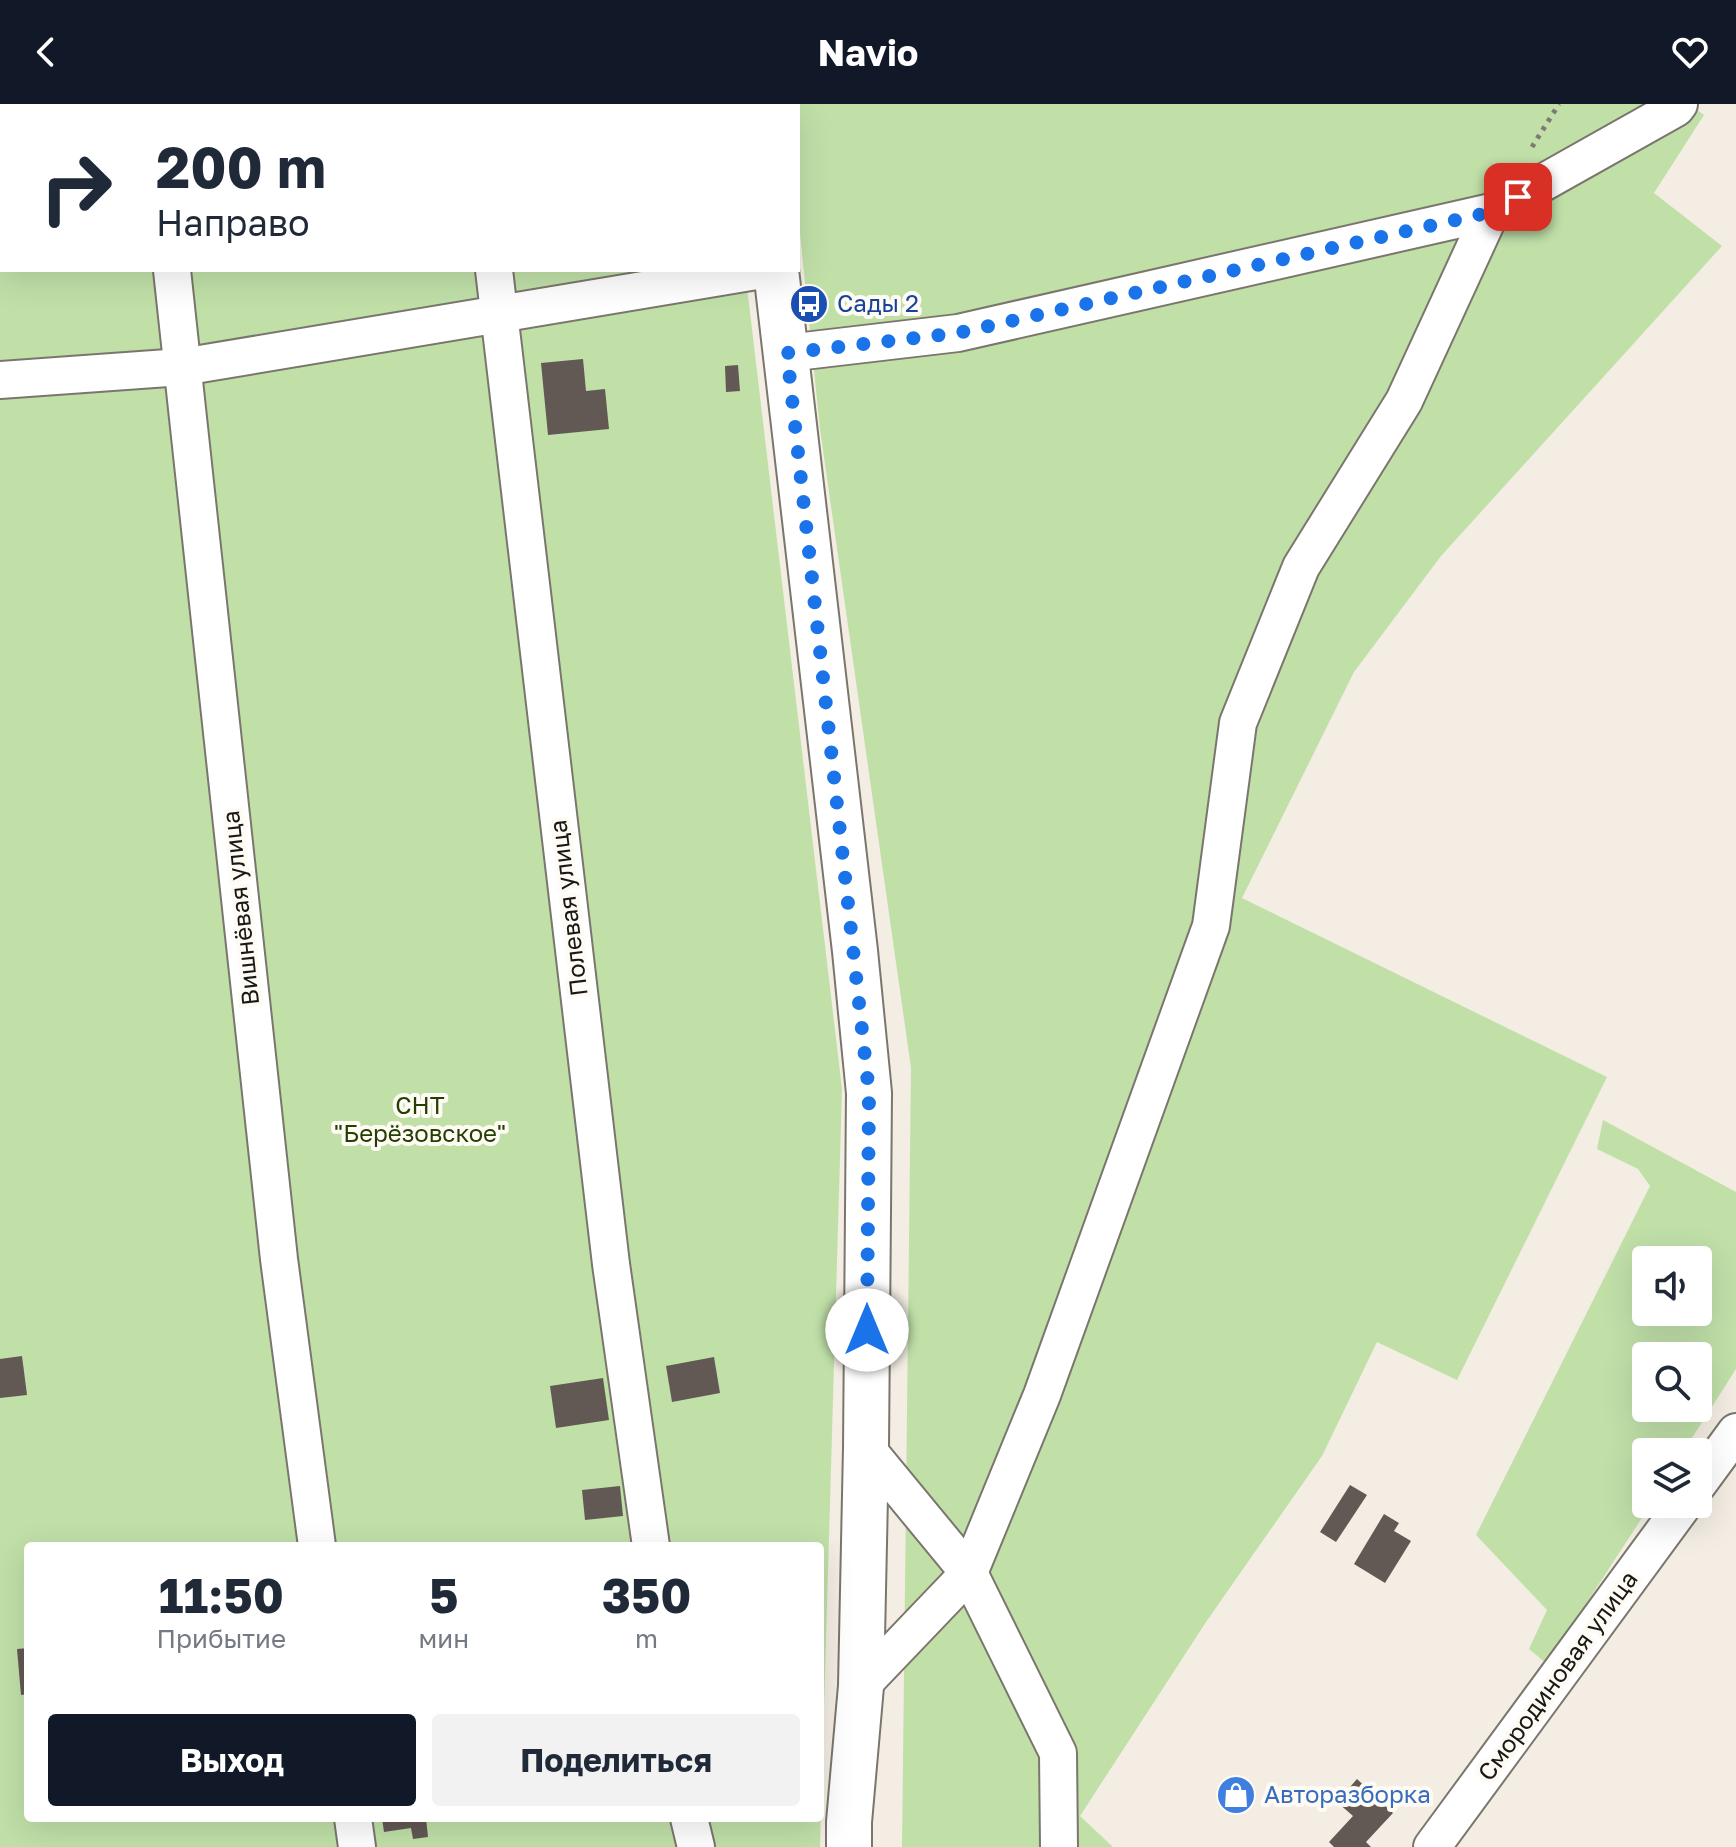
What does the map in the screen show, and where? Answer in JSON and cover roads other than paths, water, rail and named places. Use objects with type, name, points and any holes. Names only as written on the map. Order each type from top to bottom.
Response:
[{"type":"street","points":[[787,353],[958,333],[1491,212],[1679,104]]},
{"type":"street","points":[[861,1686],[969,1573],[1042,1395],[1211,926],[1238,723],[1301,567],[1404,401],[1491,212]]},
{"type":"street","name":"Вишнёвая улица","points":[[172,272],[279,1259],[316,1542]]},
{"type":"street","name":"Полевая улица","points":[[494,272],[611,1264],[650,1542]]},
{"type":"street","points":[[0,380],[182,367],[751,272]]},
{"type":"street","points":[[776,272],[869,1093],[861,1686],[849,1847]]},
{"type":"street","points":[[1712,1465],[1736,1432]]},
{"type":"street","points":[[866,1448],[969,1573],[1058,1753],[1059,1847]]},
{"type":"street","name":"Смородиновая улица","points":[[1432,1847],[1674,1518]]},
{"type":"street","points":[[354,1822],[357,1847]]},
{"type":"street","points":[[690,1822],[696,1847]]},
{"type":"place","name":"Сады 2","points":[[809,304]]},
{"type":"place","name":"Авторазборка","points":[[1236,1795]]},
{"type":"park label","name":"СНТ \"Берёзовское\"","points":[[420,1120]]}]
